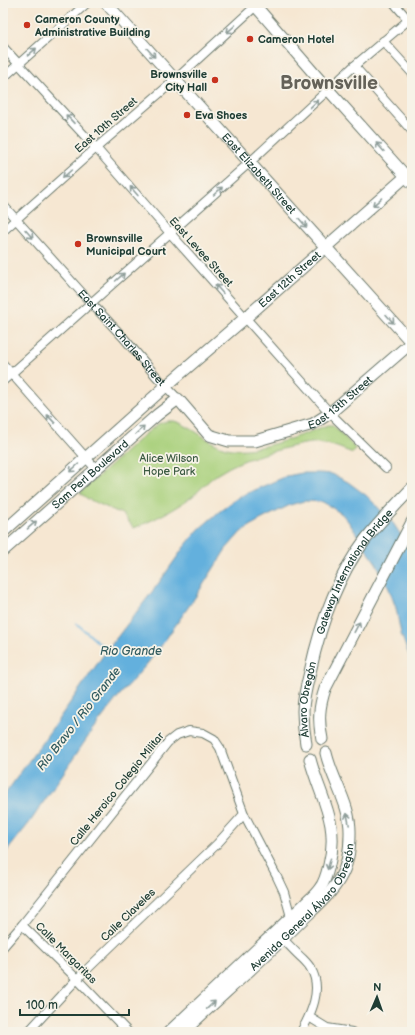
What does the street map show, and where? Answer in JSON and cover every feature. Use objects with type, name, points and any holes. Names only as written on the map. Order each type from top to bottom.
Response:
[{"type":"main road","name":"East Elizabeth Street","points":[[106,3],[412,343]]},
{"type":"main road","points":[[256,4],[328,90],[410,177]]},
{"type":"main road","name":"East 12th Street","points":[[166,386],[325,247],[410,177]]},
{"type":"main road","name":"East 13th Street","points":[[255,441],[313,424],[330,413],[412,343]]},
{"type":"main road","name":"Sam Perl Boulevard","points":[[4,528],[166,386]]},
{"type":"main road","name":"Sam Perl Boulevard","points":[[3,551],[157,415],[178,399]]},
{"type":"main road","name":"East Saint Charles Street","points":[[178,399],[209,435],[229,441],[255,441]]},
{"type":"main road","name":"Gateway International Bridge","points":[[313,655],[323,623],[346,572],[365,541],[378,524],[408,491]]},
{"type":"main road","name":"Álvaro Obregón","points":[[322,739],[320,731],[320,704],[325,689],[412,522]]},
{"type":"main road","points":[[4,528],[16,539]]},
{"type":"main road","name":"Álvaro Obregón","points":[[306,744],[303,710],[305,690],[313,655]]},
{"type":"main road","name":"Avenida General Álvaro Obregón","points":[[169,1032],[283,939],[332,890],[340,877],[348,855],[350,833],[349,818],[326,753]]},
{"type":"main road","name":"Avenida General Álvaro Obregón","points":[[183,1032],[321,887],[326,877],[333,846],[332,832],[328,813],[310,759]]},
{"type":"street","points":[[3,78],[87,3]]},
{"type":"street","points":[[3,381],[249,163],[354,66],[383,41],[411,20],[394,3]]},
{"type":"street","name":"East 10th Street","points":[[3,231],[175,80],[256,4]]},
{"type":"street","points":[[383,41],[412,72]]},
{"type":"street","name":"East Levee Street","points":[[3,47],[96,148],[330,413],[386,468]]},
{"type":"street","points":[[354,66],[412,131]]},
{"type":"street","name":"East Saint Charles Street","points":[[3,205],[178,399]]},
{"type":"street","points":[[3,364],[96,469]]},
{"type":"street","name":"Calle Heroico Colegio Militar","points":[[3,947],[168,742],[177,735],[189,731],[203,733],[214,739],[220,748],[244,814],[284,892],[291,917]]},
{"type":"street","name":"Calle Claveles","points":[[28,1032],[77,979],[216,844],[244,814]]},
{"type":"street","name":"Calle Margaritas","points":[[22,925],[128,1032]]},
{"type":"street","points":[[283,939],[311,968],[316,984],[314,1000],[309,1017],[301,1032]]},
{"type":"street","points":[[309,1017],[327,1028],[352,1032]]},
{"type":"green space","name":"Alice Wilson Hope Park","points":[[167,421],[180,423],[215,444],[232,449],[245,449],[274,444],[328,425],[333,425],[355,448],[353,453],[328,444],[309,443],[254,457],[229,467],[217,474],[193,496],[157,518],[134,528],[122,514],[88,499],[80,493],[144,435],[158,424]]},
{"type":"water","name":"Rio Grande","points":[[302,473],[332,474],[348,482],[367,496],[393,523],[412,552],[412,663],[401,634],[396,608],[388,586],[376,563],[348,521],[342,514],[323,502],[304,501],[290,505],[258,521],[241,532],[226,549],[196,596],[161,646],[118,697],[92,731],[30,822],[3,856],[3,797],[102,657],[158,584],[184,547],[199,529],[236,499],[287,476]]},
{"type":"waterway","points":[[76,623],[108,651]]},
{"type":"place","name":"Cameron County Administrative Building","points":[[27,25]]},
{"type":"place","name":"Cameron Hotel","points":[[250,39]]},
{"type":"place","name":"Brownsville City Hall","points":[[215,80]]},
{"type":"place","name":"Eva Shoes","points":[[187,115]]},
{"type":"place","name":"Brownsville Municipal Court","points":[[78,244]]},
{"type":"district","name":"Brownsville","points":[[329,83]]},
{"type":"water label","name":"Río Bravo / Rio Grande","points":[[79,719]]}]
